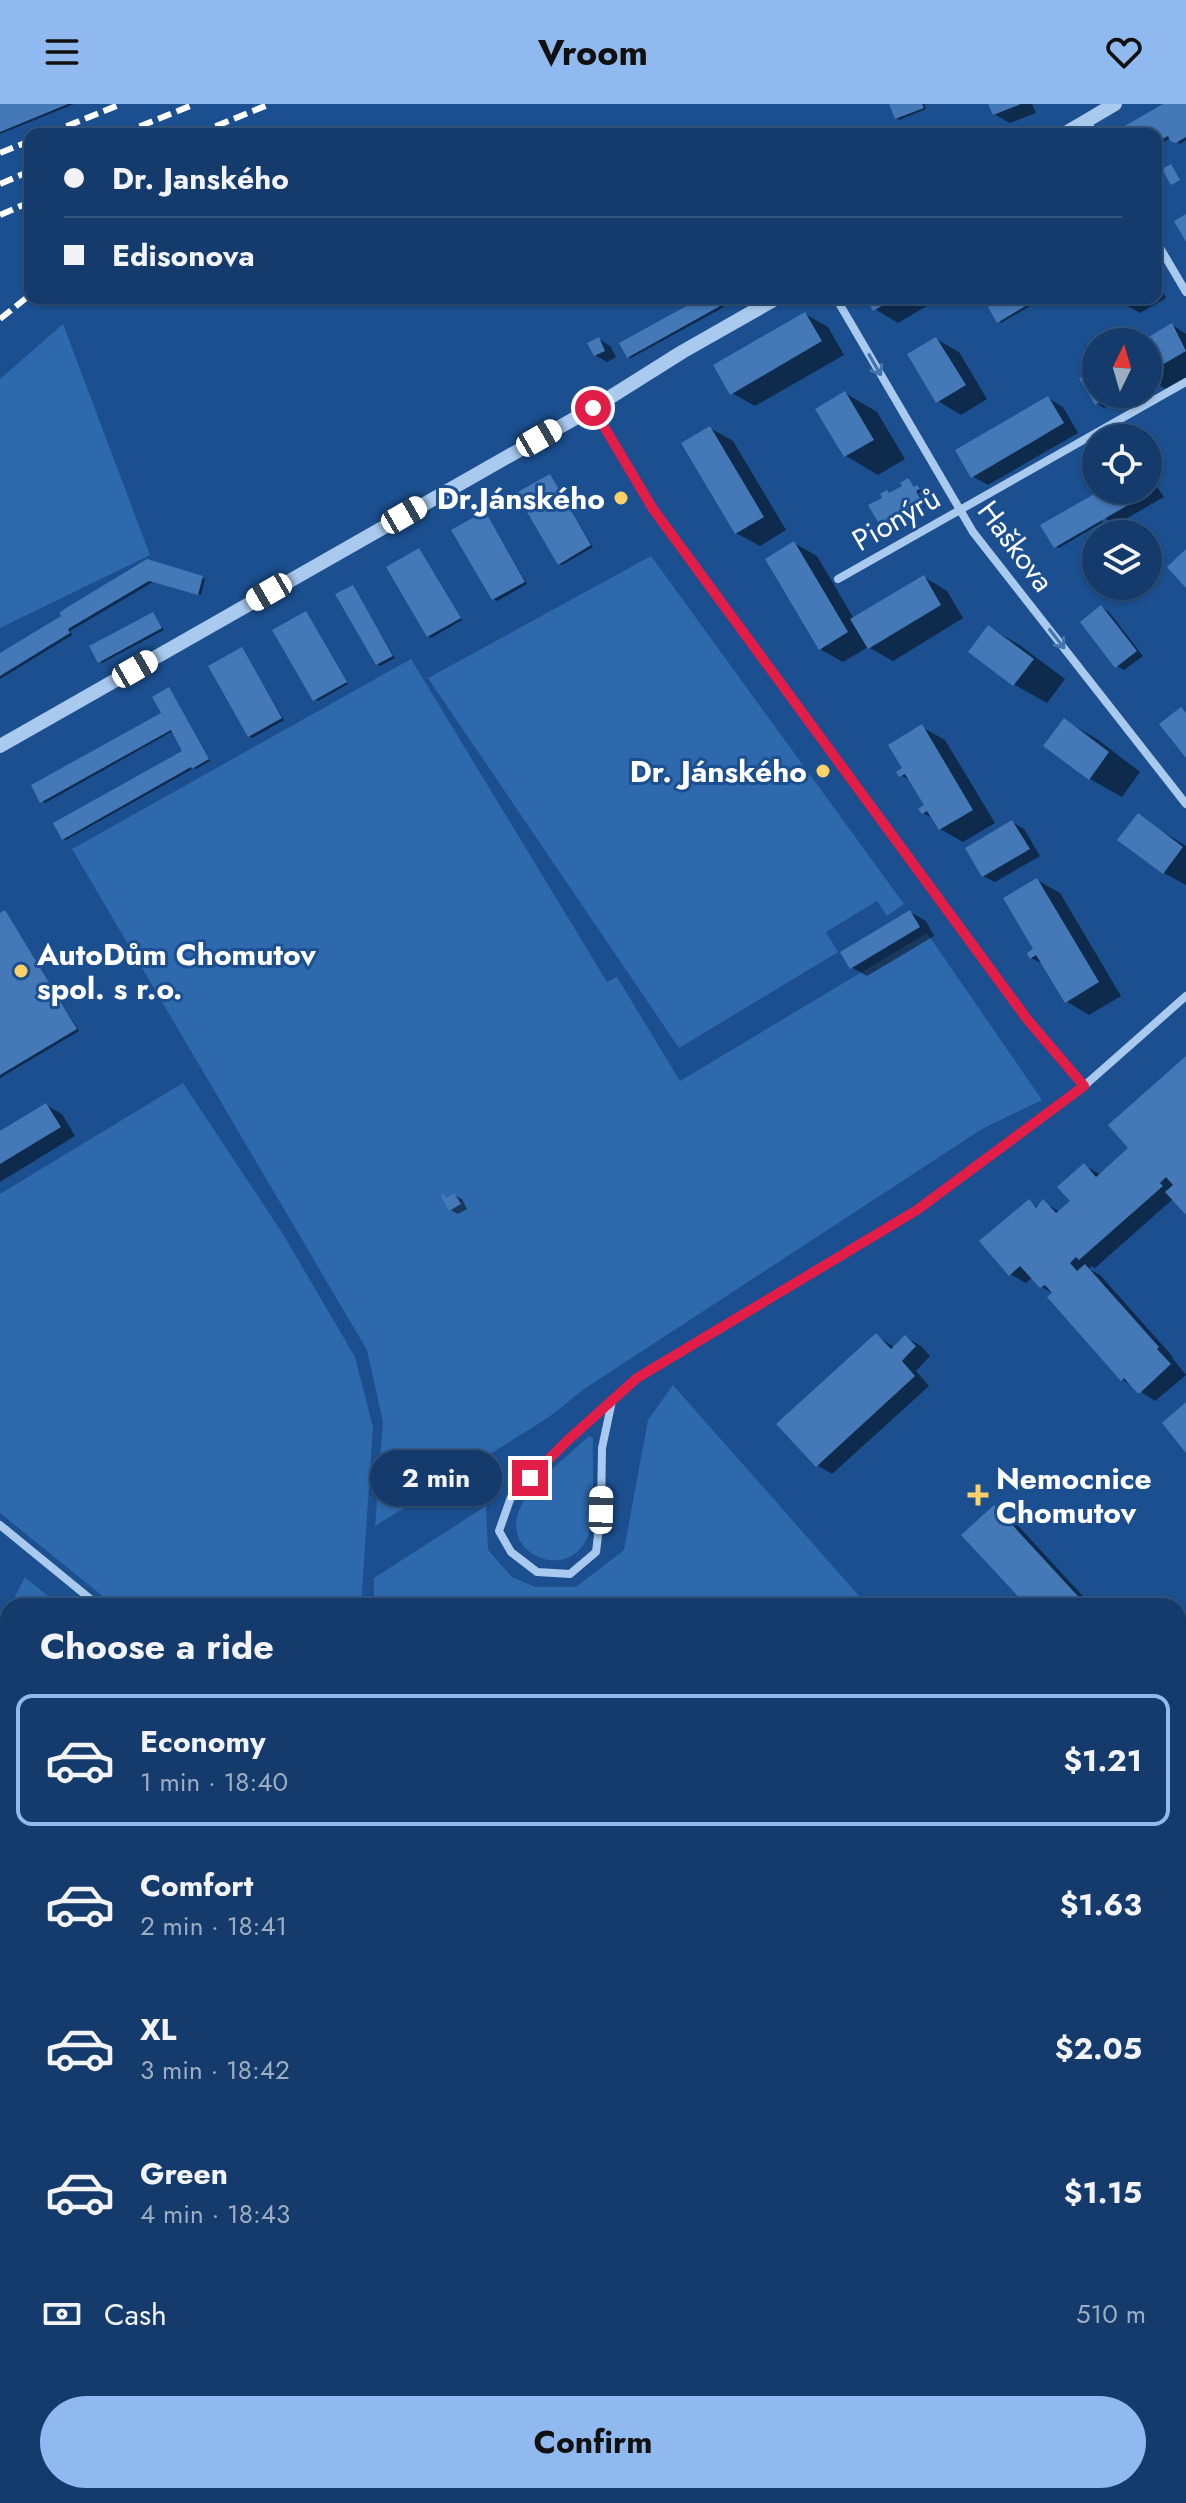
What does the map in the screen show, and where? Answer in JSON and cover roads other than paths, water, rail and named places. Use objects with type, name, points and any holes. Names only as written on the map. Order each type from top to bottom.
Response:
[{"type":"street","points":[[1090,128],[1115,104]]},
{"type":"street","points":[[1162,251],[1186,292]]},
{"type":"street","points":[[0,746],[593,408],[766,304]]},
{"type":"street","name":"Haškova","points":[[839,304],[973,532],[1186,804]]},
{"type":"street","name":"Pionýrů","points":[[838,579],[1186,382]]},
{"type":"street","points":[[593,408],[660,518],[1027,1019],[1084,1086]]},
{"type":"street","points":[[612,1401],[602,1448],[601,1510],[596,1552],[570,1574],[537,1572],[511,1552],[499,1531],[511,1497],[568,1440],[637,1378],[917,1210],[1084,1086],[1186,996]]},
{"type":"street","points":[[0,1525],[89,1598]]},
{"type":"railway","points":[[63,128],[121,104]]},
{"type":"railway","points":[[136,128],[195,104]]},
{"type":"railway","points":[[212,128],[270,104]]},
{"type":"railway","points":[[0,153],[24,143]]},
{"type":"railway","points":[[0,184],[24,174]]},
{"type":"railway","points":[[0,215],[24,205]]},
{"type":"railway","points":[[0,319],[24,300]]},
{"type":"place","name":"Dr.Jánského","points":[[621,498]]},
{"type":"place","name":"Dr. Jánského","points":[[823,771]]},
{"type":"place","name":"AutoDům Chomutov spol. s r.o.","points":[[21,971]]},
{"type":"place","name":"Nemocnice Chomutov","points":[[978,1495]]}]
